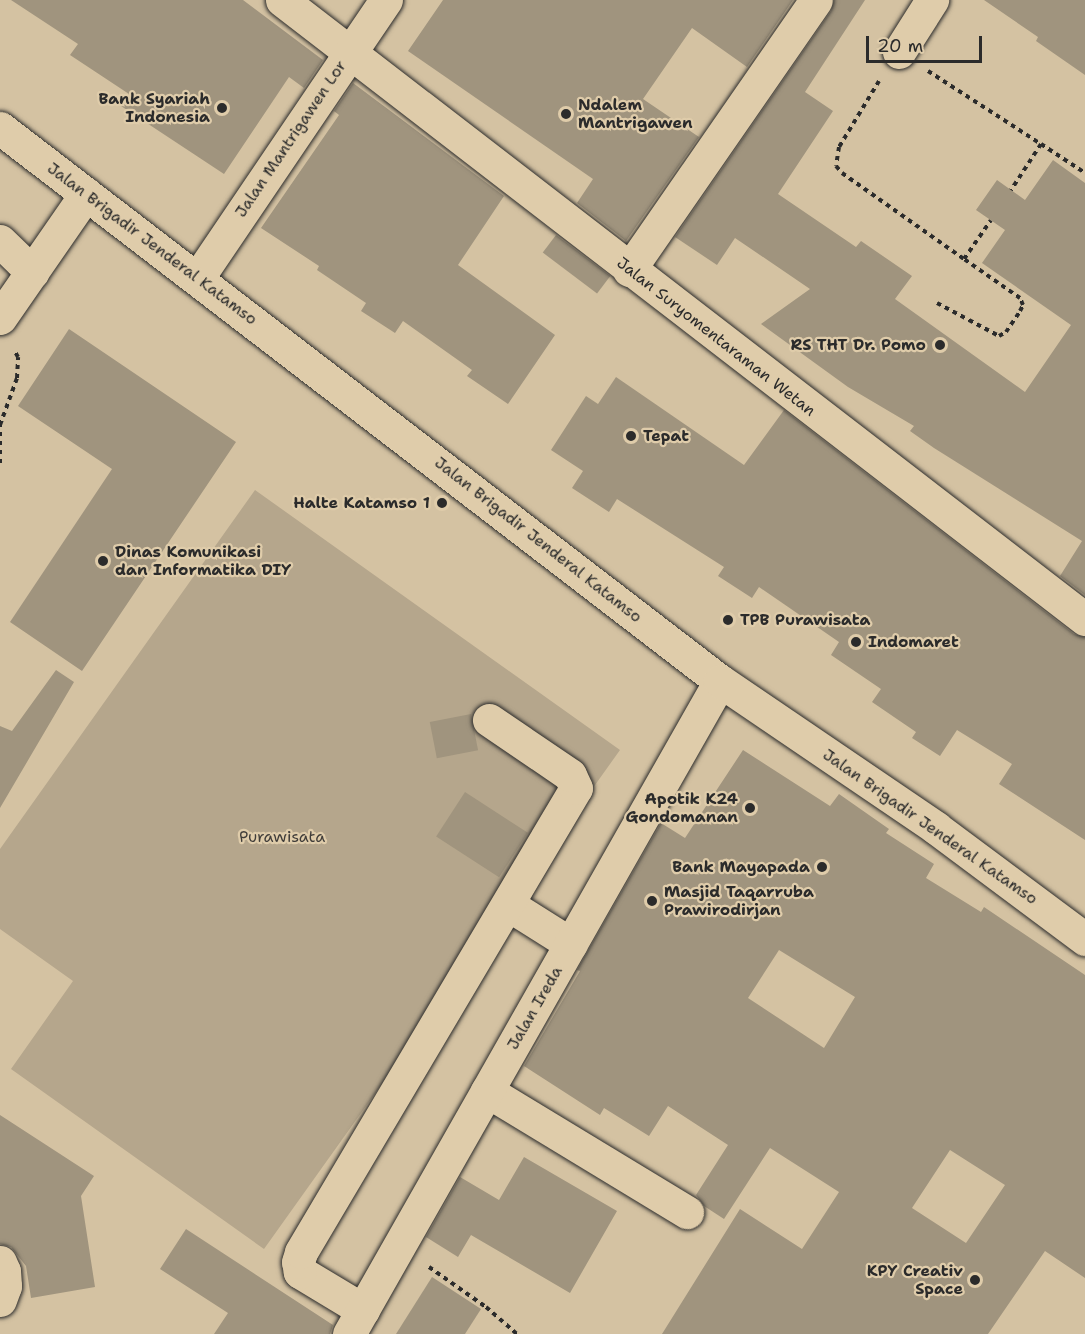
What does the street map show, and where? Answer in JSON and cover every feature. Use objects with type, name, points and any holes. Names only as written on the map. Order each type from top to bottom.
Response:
[{"type":"street","name":"Jalan Suryomentaraman Wetan","points":[[282,0],[1085,620]]},
{"type":"street","name":"Jalan Mantrigawen Lor","points":[[197,279],[350,51],[387,0]]},
{"type":"street","points":[[629,270],[816,0]]},
{"type":"street","points":[[899,52],[932,0]]},
{"type":"street","name":"Jalan Brigadir Jenderal Katamso","points":[[0,128],[720,681],[936,828],[1085,939]]},
{"type":"street","points":[[6,332],[32,272],[86,194]]},
{"type":"street","points":[[0,241],[32,272]]},
{"type":"street","name":"Jalan Ireda","points":[[356,1322],[720,681]]},
{"type":"street","points":[[356,1322],[300,1272],[298,1263],[301,1252],[509,905],[576,788],[570,775],[489,720]]},
{"type":"street","points":[[509,905],[571,944]]},
{"type":"street","points":[[487,1091],[687,1212]]},
{"type":"street","points":[[0,1262],[4,1271],[5,1286],[0,1300]]},
{"type":"path","points":[[937,303],[999,336],[1006,332],[1023,305],[1020,298],[842,173],[836,166],[839,147],[899,52],[1085,173]]},
{"type":"path","points":[[1011,190],[1041,144]]},
{"type":"path","points":[[964,259],[991,220]]},
{"type":"path","points":[[0,463],[0,425],[17,378],[18,357],[6,332]]},
{"type":"path","points":[[398,1246],[486,1307],[517,1334]]},
{"type":"green space","name":"Purawisata","points":[[255,490],[620,750],[264,1249],[11,1069],[73,981],[0,929],[0,849]]},
{"type":"building","points":[[11,0],[243,0],[323,60],[304,88],[289,77],[224,174],[121,106],[129,94],[70,55],[78,44]]},
{"type":"building","name":"Ndalem Mantrigawen","points":[[443,0],[793,0],[747,67],[692,28],[643,99],[699,137],[626,241],[577,203],[593,179],[408,51]]},
{"type":"building","points":[[834,0],[865,0],[805,92],[833,111],[778,194],[856,247],[861,241],[912,276],[895,299],[1025,392],[1071,325],[982,263],[1005,230],[976,210],[997,180],[1025,200],[1053,160],[1085,183],[1085,595],[1060,576],[1082,541],[934,448],[910,431],[914,426],[848,387],[761,324],[810,289],[735,238],[717,265],[675,237],[831,11]]},
{"type":"building","points":[[984,0],[1085,0],[1085,75],[1036,41],[1038,37]]},
{"type":"building","points":[[353,83],[504,196],[458,265],[555,335],[508,404],[467,376],[472,370],[403,321],[395,333],[361,311],[366,303],[317,270],[319,266],[261,228],[339,115],[334,111]]},
{"type":"building","points":[[556,235],[610,276],[597,293],[543,253]]},
{"type":"building","name":"Dinas Komunikasi dan Informatika DIY","points":[[69,329],[236,442],[82,671],[10,622],[112,469],[18,406]]},
{"type":"building","points":[[616,377],[744,465],[784,410],[1074,634],[1085,637],[1085,840],[999,784],[1012,764],[957,730],[940,756],[912,738],[916,732],[872,702],[881,689],[831,655],[839,642],[759,587],[752,598],[718,576],[724,567],[617,499],[609,512],[572,488],[583,471],[551,450],[586,396],[598,404]]},
{"type":"building","points":[[56,670],[74,682],[0,808],[0,726],[12,731]]},
{"type":"building","points":[[471,714],[478,750],[437,758],[430,722]]},
{"type":"building","points":[[743,750],[830,806],[839,794],[889,829],[886,833],[934,864],[926,878],[981,912],[984,907],[1085,975],[1085,1278],[1045,1251],[988,1334],[662,1334],[740,1209],[802,1249],[839,1192],[770,1148],[724,1219],[704,1206],[696,1195],[728,1145],[668,1106],[649,1136],[604,1108],[600,1115],[524,1066],[580,971],[577,970],[661,823],[685,838]],"holes":[[[779,950],[855,997],[824,1048],[748,998]],[[950,1150],[1005,1185],[966,1243],[912,1208]]]},
{"type":"building","points":[[465,792],[528,833],[499,877],[436,836]]},
{"type":"building","points":[[0,1115],[94,1176],[81,1196],[95,1287],[31,1298],[26,1266],[11,1247],[0,1244]]},
{"type":"building","points":[[524,1157],[617,1211],[570,1293],[471,1235],[458,1257],[426,1237],[460,1177],[499,1200]]},
{"type":"building","points":[[186,1229],[333,1325],[330,1334],[214,1334],[228,1313],[160,1269]]},
{"type":"building","points":[[432,1277],[481,1309],[465,1334],[396,1334]]},
{"type":"place","name":"Bank Syariah Indonesia","points":[[222,108]]},
{"type":"place","name":"Ndalem Mantrigawen","points":[[566,114]]},
{"type":"place","name":"RS THT Dr. Pomo","points":[[940,345]]},
{"type":"place","name":"Tepat","points":[[631,436]]},
{"type":"place","name":"Halte Katamso 1","points":[[442,503]]},
{"type":"place","name":"Dinas Komunikasi dan Informatika DIY","points":[[103,561]]},
{"type":"place","name":"TPB Purawisata","points":[[728,620]]},
{"type":"place","name":"Indomaret","points":[[856,642]]},
{"type":"place","name":"Apotik K24 Gondomanan","points":[[750,808]]},
{"type":"place","name":"Bank Mayapada","points":[[822,867]]},
{"type":"place","name":"Masjid Taqarruba Prawirodirjan","points":[[652,901]]},
{"type":"place","name":"KPY Creativ Space","points":[[975,1280]]}]
